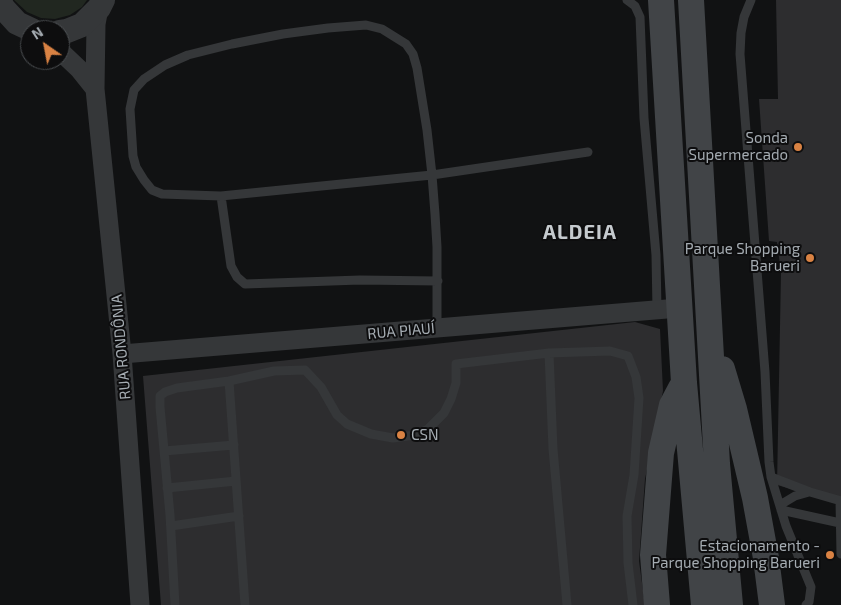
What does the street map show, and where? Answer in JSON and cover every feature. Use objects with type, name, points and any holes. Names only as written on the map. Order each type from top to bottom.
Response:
[{"type":"main road","points":[[659,0],[668,309],[684,383],[704,605]]},
{"type":"main road","points":[[692,0],[717,464],[730,605]]},
{"type":"main road","points":[[709,322],[734,409],[754,498],[766,558],[772,605]]},
{"type":"main road","points":[[657,605],[653,555],[661,453],[672,404],[684,383]]},
{"type":"street","points":[[659,0],[676,2],[692,0]]},
{"type":"street","points":[[70,31],[82,25],[101,4]]},
{"type":"street","name":"RUA RONDÔNIA","points":[[101,4],[96,24],[95,89],[122,354],[140,605]]},
{"type":"street","points":[[1,6],[20,24]]},
{"type":"street","points":[[70,60],[95,89]]},
{"type":"street","name":"RUA PIAUÍ","points":[[122,354],[668,309]]},
{"type":"lane","points":[[627,0],[635,6],[640,17],[644,118],[656,255],[668,309]]},
{"type":"lane","points":[[751,0],[744,17],[740,54],[766,372],[768,450],[771,477],[811,587],[809,602],[806,605]]},
{"type":"lane","points":[[437,328],[437,247],[432,174],[417,68],[406,44],[382,29],[366,25],[283,34],[188,55],[164,65],[144,79],[134,90],[130,109],[133,156],[136,167],[144,180],[152,190],[162,194],[220,196],[432,174],[588,152]]},
{"type":"lane","points":[[220,196],[231,266],[237,277],[245,284],[351,280],[438,281]]},
{"type":"lane","points":[[175,605],[171,526],[160,396],[176,388],[229,381],[274,371],[305,370],[321,387],[337,415],[347,424],[371,434],[393,438],[404,437],[415,435],[428,429],[444,413],[456,383],[456,364],[549,353],[610,351],[628,356],[636,377],[639,398],[634,475],[627,516],[628,563],[633,605]]},
{"type":"lane","points":[[549,353],[553,449],[567,605]]},
{"type":"lane","points":[[229,381],[245,605]]},
{"type":"lane","points":[[164,451],[234,445]]},
{"type":"lane","points":[[771,477],[810,492],[841,501],[841,554]]},
{"type":"lane","points":[[167,488],[236,481]]},
{"type":"lane","points":[[781,508],[795,496],[810,492]]},
{"type":"lane","points":[[781,508],[840,523]]},
{"type":"lane","points":[[171,526],[238,516]]},
{"type":"shaded area","points":[[14,0],[87,0],[82,7],[70,15],[55,19],[41,18],[27,12]]},
{"type":"building","name":"Parque Shopping Barueri","points":[[776,0],[841,0],[841,503],[777,485],[781,273],[777,242],[769,241],[759,99],[778,99]]},
{"type":"building","name":"CSN","points":[[635,322],[660,329],[663,391],[645,479],[639,561],[645,605],[161,605],[143,376]]},
{"type":"place","name":"Sonda Supermercado","points":[[798,147]]},
{"type":"place","name":"Parque Shopping Barueri","points":[[810,258]]},
{"type":"place","name":"CSN","points":[[401,435]]},
{"type":"place","name":"Estacionamento - Parque Shopping Barueri","points":[[830,555]]},
{"type":"district","name":"ALDEIA","points":[[580,232]]}]
